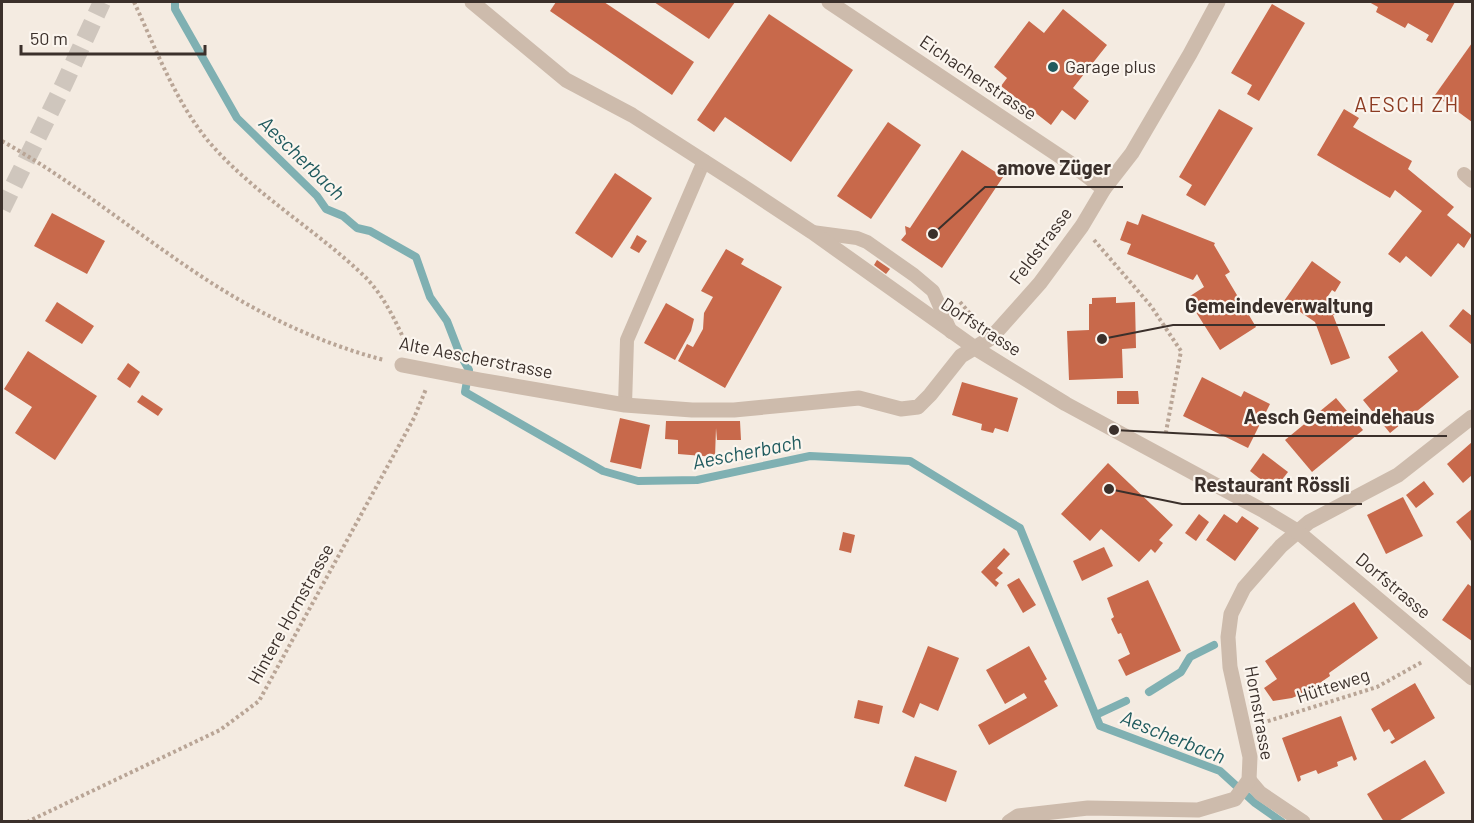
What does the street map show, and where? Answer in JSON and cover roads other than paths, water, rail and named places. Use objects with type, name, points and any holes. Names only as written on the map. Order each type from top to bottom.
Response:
[{"type":"street","name":"Dorfstrasse","points":[[472,2],[566,80],[632,115],[704,161],[812,232],[975,348],[1066,404],[1297,531],[1473,678]]},
{"type":"street","name":"Eichacherstrasse","points":[[829,2],[1070,163],[1104,189]]},
{"type":"street","name":"Feldstrasse","points":[[975,348],[991,338],[1040,283],[1082,226],[1104,189],[1132,153],[1218,2]]},
{"type":"street","name":"Alte Aescherstrasse","points":[[402,365],[625,405],[692,410],[734,410],[859,399],[901,409],[918,406],[930,395],[961,356],[975,348]]},
{"type":"street","name":"Hornstrasse","points":[[1009,822],[1018,816],[1088,808],[1198,810],[1235,799],[1250,780],[1250,757],[1230,667],[1228,637],[1231,614],[1244,588],[1281,546],[1309,522],[1398,475],[1473,417]]},
{"type":"street","points":[[1250,780],[1260,793],[1303,822]]},
{"type":"lane","points":[[625,405],[627,340],[704,161]]},
{"type":"lane","points":[[812,232],[857,238],[867,242],[914,274],[933,291],[951,332]]},
{"type":"waterway","name":"Aescherbach","points":[[175,2],[175,9],[237,118],[317,196],[326,209],[343,216],[357,228],[370,231],[416,257],[430,297],[447,321],[469,370],[465,392],[603,471],[638,481],[697,480],[810,456],[910,461],[1020,528],[1100,726],[1220,771],[1255,803],[1282,822]]},
{"type":"waterway","points":[[1149,692],[1181,672],[1190,657],[1214,645]]},
{"type":"waterway","points":[[1096,715],[1126,701]]},
{"type":"tunnel","points":[[2,209],[102,2]]},
{"type":"place","name":"Garage plus","points":[[1053,67]]},
{"type":"place","name":"amove Züger","points":[[933,234]]},
{"type":"place","name":"Gemeindeverwaltung","points":[[1102,339]]},
{"type":"place","name":"Aesch Gemeindehaus","points":[[1114,430]]},
{"type":"place","name":"Restaurant Rössli","points":[[1109,489]]},
{"type":"district","name":"AESCH ZH","points":[[1407,105]]}]
